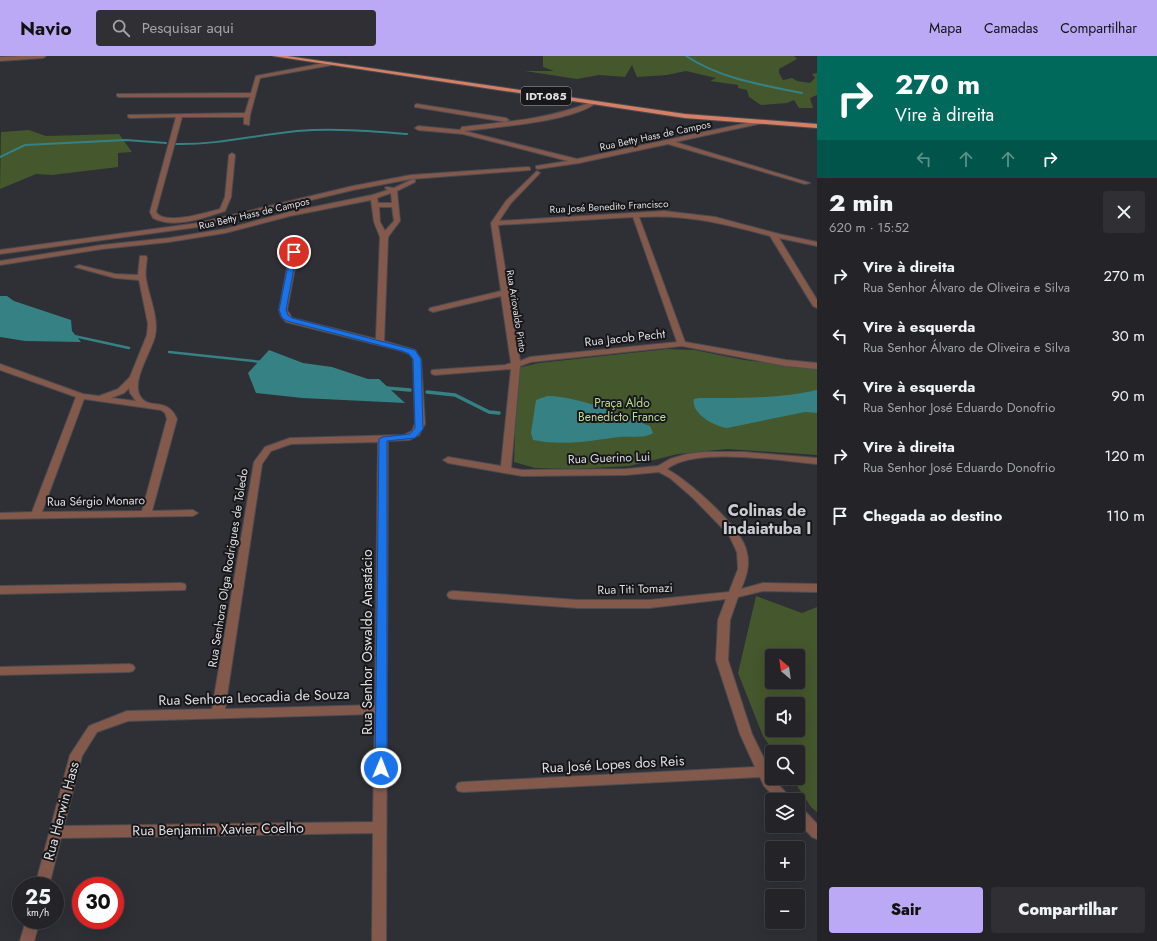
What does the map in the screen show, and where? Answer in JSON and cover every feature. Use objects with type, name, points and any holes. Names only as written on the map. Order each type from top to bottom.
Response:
[{"type":"main road","name":"IDT-085","points":[[276,56],[685,116],[817,126]]},
{"type":"street","points":[[0,59],[43,56]]},
{"type":"street","points":[[247,124],[247,115],[258,77],[330,64]]},
{"type":"street","points":[[119,95],[253,95]]},
{"type":"street","points":[[448,131],[551,117],[582,108],[593,103]]},
{"type":"street","points":[[417,106],[518,122]]},
{"type":"street","points":[[130,116],[247,115]]},
{"type":"street","points":[[178,116],[153,212],[156,218],[165,220],[184,218],[223,210],[228,197],[232,155]]},
{"type":"street","name":"Rua Betty Hass de Campos","points":[[0,252],[84,239],[198,225],[364,186],[411,177],[528,169],[528,171],[539,170],[761,122]]},
{"type":"street","points":[[418,128],[448,131],[493,139],[580,162]]},
{"type":"street","points":[[669,143],[807,183]]},
{"type":"street","points":[[494,223],[498,214],[508,202],[539,170]]},
{"type":"street","name":"Rua Betty Hass de Campos","points":[[0,263],[102,247],[198,237],[374,197],[413,181],[436,175]]},
{"type":"street","points":[[364,186],[379,186],[394,190],[397,220],[384,237]]},
{"type":"street","points":[[298,246],[294,252],[283,310],[285,316],[289,320],[380,342],[384,237],[377,222],[374,197]]},
{"type":"street","points":[[375,205],[396,205]]},
{"type":"street","name":"Rua José Benedito Francisco","points":[[494,223],[664,213],[715,219],[773,235],[817,244]]},
{"type":"street","points":[[635,214],[682,344]]},
{"type":"street","points":[[238,215],[250,225]]},
{"type":"street","name":"Rua Ariovaldo Pinto","points":[[494,223],[516,365],[506,469]]},
{"type":"street","points":[[773,235],[817,306]]},
{"type":"street","points":[[46,256],[45,248],[47,247],[84,239]]},
{"type":"street","points":[[100,399],[121,391],[134,378],[145,353],[152,324],[142,278],[143,258]]},
{"type":"street","points":[[79,267],[115,276],[142,278]]},
{"type":"street","points":[[433,310],[504,293]]},
{"type":"street","name":"Rua Senhora Olga Rodrigues de Toledo","points":[[218,713],[257,464],[268,450],[290,441],[383,439],[412,436],[419,429],[417,359],[412,352],[380,342]]},
{"type":"street","name":"Rua Jacob Pecht","points":[[435,372],[506,368],[530,360],[682,344],[786,363],[817,366]]},
{"type":"street","points":[[0,367],[81,396],[163,408],[169,411],[172,419],[146,513]]},
{"type":"street","points":[[134,378],[134,395],[137,399],[149,406]]},
{"type":"street","points":[[36,515],[81,396]]},
{"type":"street","name":"Rua Senhor Oswaldo Anastácio","points":[[379,941],[383,439]]},
{"type":"street","name":"Rua Guerino Lui","points":[[448,460],[522,473],[569,473],[661,469],[672,461],[684,457],[714,454],[817,461]]},
{"type":"street","points":[[661,469],[673,476],[697,496],[734,534],[742,552],[743,569],[724,620],[722,660],[746,734],[769,782],[779,793]]},
{"type":"street","name":"Rua Sérgio Monaro","points":[[0,516],[193,513]]},
{"type":"street","points":[[0,590],[181,587]]},
{"type":"street","name":"Rua Titi Tomazi","points":[[453,595],[578,604],[650,604],[733,595],[763,587],[817,588]]},
{"type":"street","points":[[0,672],[129,668]]},
{"type":"street","name":"Rua Senhora Leocadia de Souza","points":[[127,716],[382,709]]},
{"type":"street","name":"Rua Herwin Hass","points":[[44,877],[76,755],[93,729],[127,716]]},
{"type":"street","name":"Rua José Lopes dos Reis","points":[[463,787],[764,772]]},
{"type":"street","points":[[805,820],[817,833]]},
{"type":"street","name":"Rua Benjamim Xavier Coelho","points":[[56,832],[380,827]]},
{"type":"street","points":[[27,941],[30,929]]},
{"type":"green space","points":[[543,56],[794,56],[797,59],[779,69],[779,73],[783,80],[792,78],[797,81],[810,83],[815,78],[812,74],[817,73],[817,95],[810,98],[813,108],[799,108],[794,100],[787,103],[761,105],[749,97],[747,90],[738,88],[738,85],[710,81],[716,78],[686,71],[667,75],[637,77],[632,65],[625,77],[599,75],[577,79],[525,71],[554,71],[543,67]]},
{"type":"green space","points":[[29,130],[46,136],[119,134],[132,152],[118,153],[118,167],[52,175],[36,174],[0,189],[1,132]]},
{"type":"green space","name":"Praça Aldo Benedicto France","points":[[667,349],[695,350],[744,360],[817,368],[817,455],[727,449],[678,454],[629,466],[574,469],[535,468],[514,462],[517,368],[539,363]]},
{"type":"green space","points":[[756,596],[802,613],[817,607],[817,812],[811,807],[805,798],[805,793],[802,793],[797,785],[805,785],[805,745],[769,745],[763,736],[738,673]]},
{"type":"water","points":[[0,296],[7,296],[14,301],[71,320],[72,331],[81,342],[25,341],[0,337]]},
{"type":"water","points":[[269,350],[303,363],[332,367],[368,379],[379,379],[405,403],[302,398],[256,393],[248,373]]},
{"type":"water","points":[[817,390],[817,413],[805,412],[727,428],[716,425],[704,418],[696,409],[694,404],[694,399],[699,398],[774,396]]},
{"type":"water","points":[[547,396],[574,399],[600,407],[650,426],[653,433],[641,437],[619,437],[566,443],[533,440],[531,433],[536,400]]},
{"type":"waterway","points":[[686,56],[699,64],[728,76],[757,84],[802,93]]},
{"type":"waterway","points":[[176,144],[206,143],[311,130],[352,130],[407,134]]},
{"type":"waterway","points":[[0,157],[25,145],[126,140],[166,143]]},
{"type":"waterway","points":[[74,336],[129,348]]},
{"type":"waterway","points":[[169,352],[262,362]]},
{"type":"waterway","points":[[386,388],[410,390]]},
{"type":"waterway","points":[[427,392],[455,395],[489,412],[499,413]]},
{"type":"district","name":"Colinas de Indaiatuba I","points":[[767,519]]},
{"type":"route","points":[[294,252],[283,310],[285,316],[289,320],[405,349],[412,352],[417,359],[419,429],[412,436],[406,438],[383,439],[381,768]]}]
